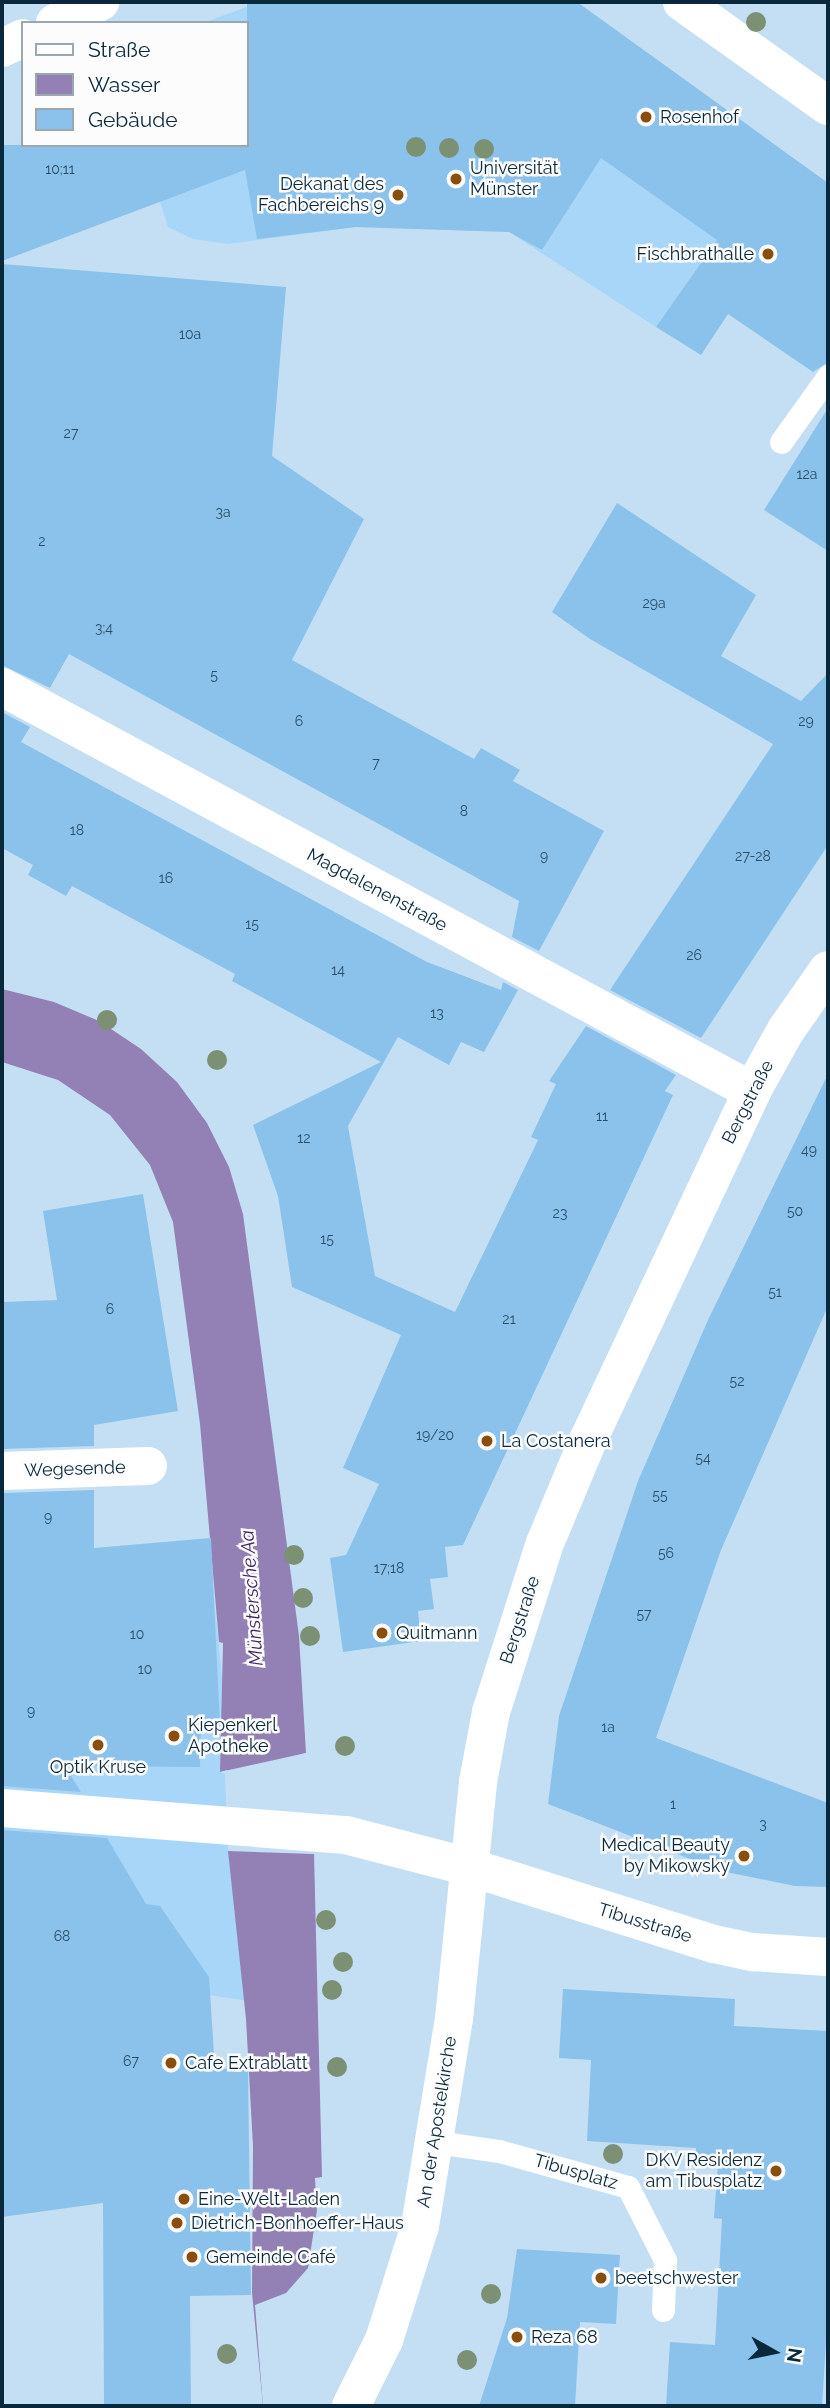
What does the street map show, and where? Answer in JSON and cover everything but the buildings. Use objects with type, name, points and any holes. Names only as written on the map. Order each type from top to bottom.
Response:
[{"type":"street","points":[[59,21],[100,2]]},
{"type":"street","points":[[682,2],[828,106]]},
{"type":"street","points":[[2,48],[21,39]]},
{"type":"street","name":"Magdalenenstraße","points":[[2,687],[752,1091]]},
{"type":"street","name":"Bergstraße","points":[[466,1866],[491,1712],[545,1543],[594,1426],[752,1091],[786,1030],[828,971]]},
{"type":"street","name":"Wegesende","points":[[2,1471],[148,1466]]},
{"type":"street","points":[[2,1808],[221,1823],[346,1835],[466,1866]]},
{"type":"street","name":"Tibusstraße","points":[[466,1866],[714,1944],[753,1952],[828,1956]]},
{"type":"street","name":"An der Apostelkirche","points":[[351,2406],[403,2287],[436,2143],[454,2019],[466,1866]]},
{"type":"lane","points":[[781,442],[828,376]]},
{"type":"lane","name":"Tibusplatz","points":[[436,2143],[499,2151],[628,2186],[665,2259],[663,2310]]},
{"type":"shaded area","name":"Universität Münster","points":[[260,2],[577,2],[781,149],[656,327],[509,232],[356,227],[228,244],[193,239],[168,227],[160,202],[244,147],[248,147],[248,21],[208,21]]},
{"type":"shaded area","points":[[209,1548],[255,2002],[2,1964],[2,1554]]},
{"type":"water","name":"Münstersche Aa","points":[[2,989],[54,1002],[99,1021],[141,1049],[177,1082],[207,1123],[229,1167],[243,1214],[299,1636],[306,1753],[299,1755],[305,1853],[314,1854],[322,2177],[315,2178],[332,2406],[263,2406],[252,2293],[253,2146],[246,2019],[228,1851],[233,1851],[227,1770],[220,1772],[223,1643],[219,1642],[200,1424],[173,1222],[150,1165],[110,1115],[58,1080],[2,1062]]},
{"type":"pier","points":[[306,1753],[308,1850],[314,1854],[228,1851],[225,1774],[220,1772]]},
{"type":"pier","points":[[319,2197],[333,2406],[263,2406],[255,2305],[286,2293],[308,2268]]},
{"type":"place","name":"Rosenhof","points":[[646,117]]},
{"type":"place","name":"Universität Münster","points":[[456,179]]},
{"type":"place","name":"Dekanat des Fachbereichs 9","points":[[398,195]]},
{"type":"place","name":"Fischbrathalle","points":[[768,254]]},
{"type":"place","name":"La Costanera","points":[[487,1441]]},
{"type":"place","name":"Quitmann","points":[[382,1633]]},
{"type":"place","name":"Kiepenkerl Apotheke","points":[[174,1736]]},
{"type":"place","name":"Optik Kruse","points":[[98,1745]]},
{"type":"place","name":"Medical Beauty by Mikowsky","points":[[744,1856]]},
{"type":"place","name":"Cafe Extrablatt","points":[[171,2063]]},
{"type":"place","name":"DKV Residenz am Tibusplatz","points":[[776,2171]]},
{"type":"place","name":"Eine-Welt-Laden","points":[[184,2199]]},
{"type":"place","name":"Dietrich-Bonhoeffer-Haus","points":[[177,2223]]},
{"type":"place","name":"Gemeinde Café","points":[[192,2257]]},
{"type":"place","name":"beetschwester","points":[[601,2278]]},
{"type":"place","name":"Reza 68","points":[[517,2337]]}]
